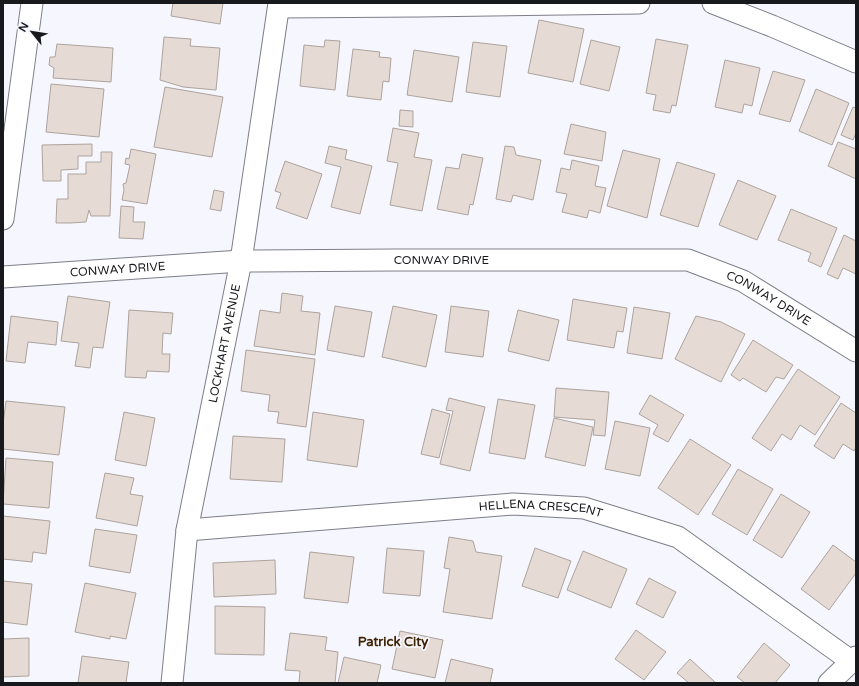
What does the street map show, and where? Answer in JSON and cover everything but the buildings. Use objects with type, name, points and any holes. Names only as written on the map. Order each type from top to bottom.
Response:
[{"type":"street","points":[[3,218],[32,3]]},
{"type":"street","points":[[279,5],[459,6],[639,3]]},
{"type":"street","points":[[713,3],[736,11],[856,62]]},
{"type":"street","name":"LOCKHART AVENUE","points":[[172,683],[187,530],[241,262],[279,5]]},
{"type":"street","name":"CONWAY DRIVE","points":[[3,277],[241,262],[394,260],[688,260],[743,281],[856,351]]},
{"type":"street","name":"HELLENA CRESCENT","points":[[187,530],[513,504],[584,508],[678,537],[854,659]]},
{"type":"street","points":[[829,683],[854,659]]},
{"type":"district","name":"Patrick City","points":[[393,641]]}]
